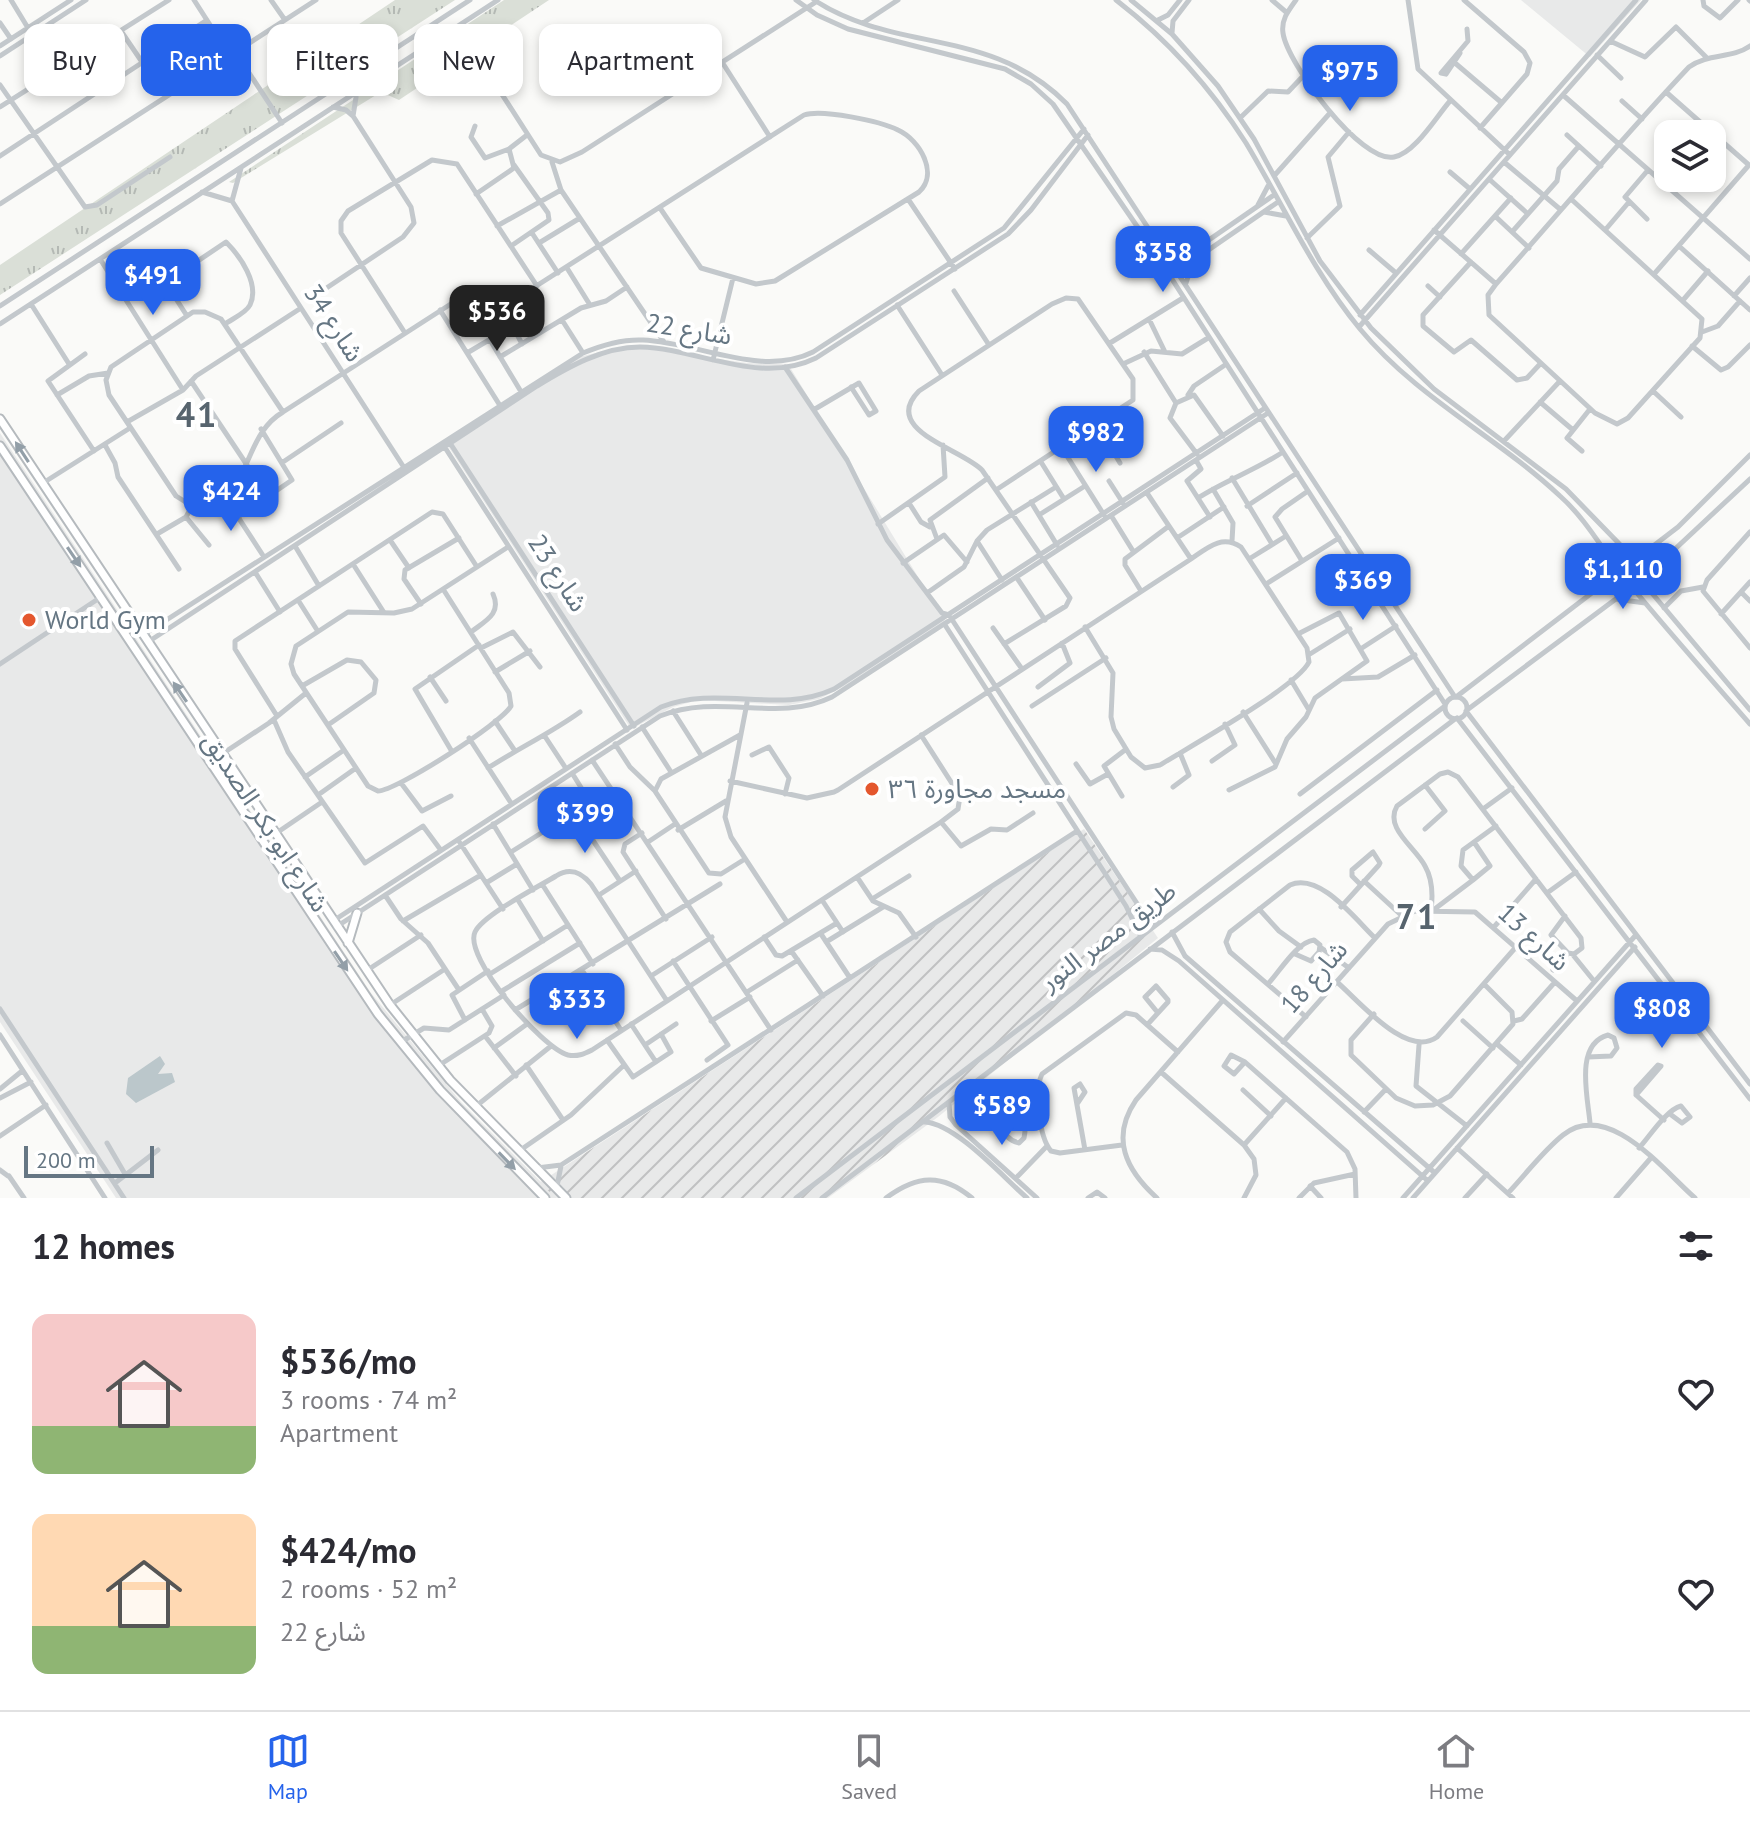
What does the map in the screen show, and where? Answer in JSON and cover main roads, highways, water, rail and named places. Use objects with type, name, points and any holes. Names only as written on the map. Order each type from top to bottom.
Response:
[{"type":"main road","name":"شارع ابو بكر الصديق","points":[[0,419],[390,1005],[475,1107],[566,1198]]},
{"type":"main road","name":"شارع ابو بكر الصديق","points":[[0,446],[357,984],[401,1042],[465,1117],[545,1198]]},
{"type":"main road","points":[[26,484],[40,480]]},
{"type":"main road","points":[[53,525],[65,517]]},
{"type":"main road","points":[[188,729],[199,721]]},
{"type":"main road","points":[[348,946],[351,925],[357,913]]},
{"type":"place","name":"World Gym","points":[[29,620]]},
{"type":"place","name":"مسجد مجاورة ٣٦","points":[[872,789]]},
{"type":"district","name":"41","points":[[197,415]]},
{"type":"district","name":"71","points":[[1417,917]]}]
